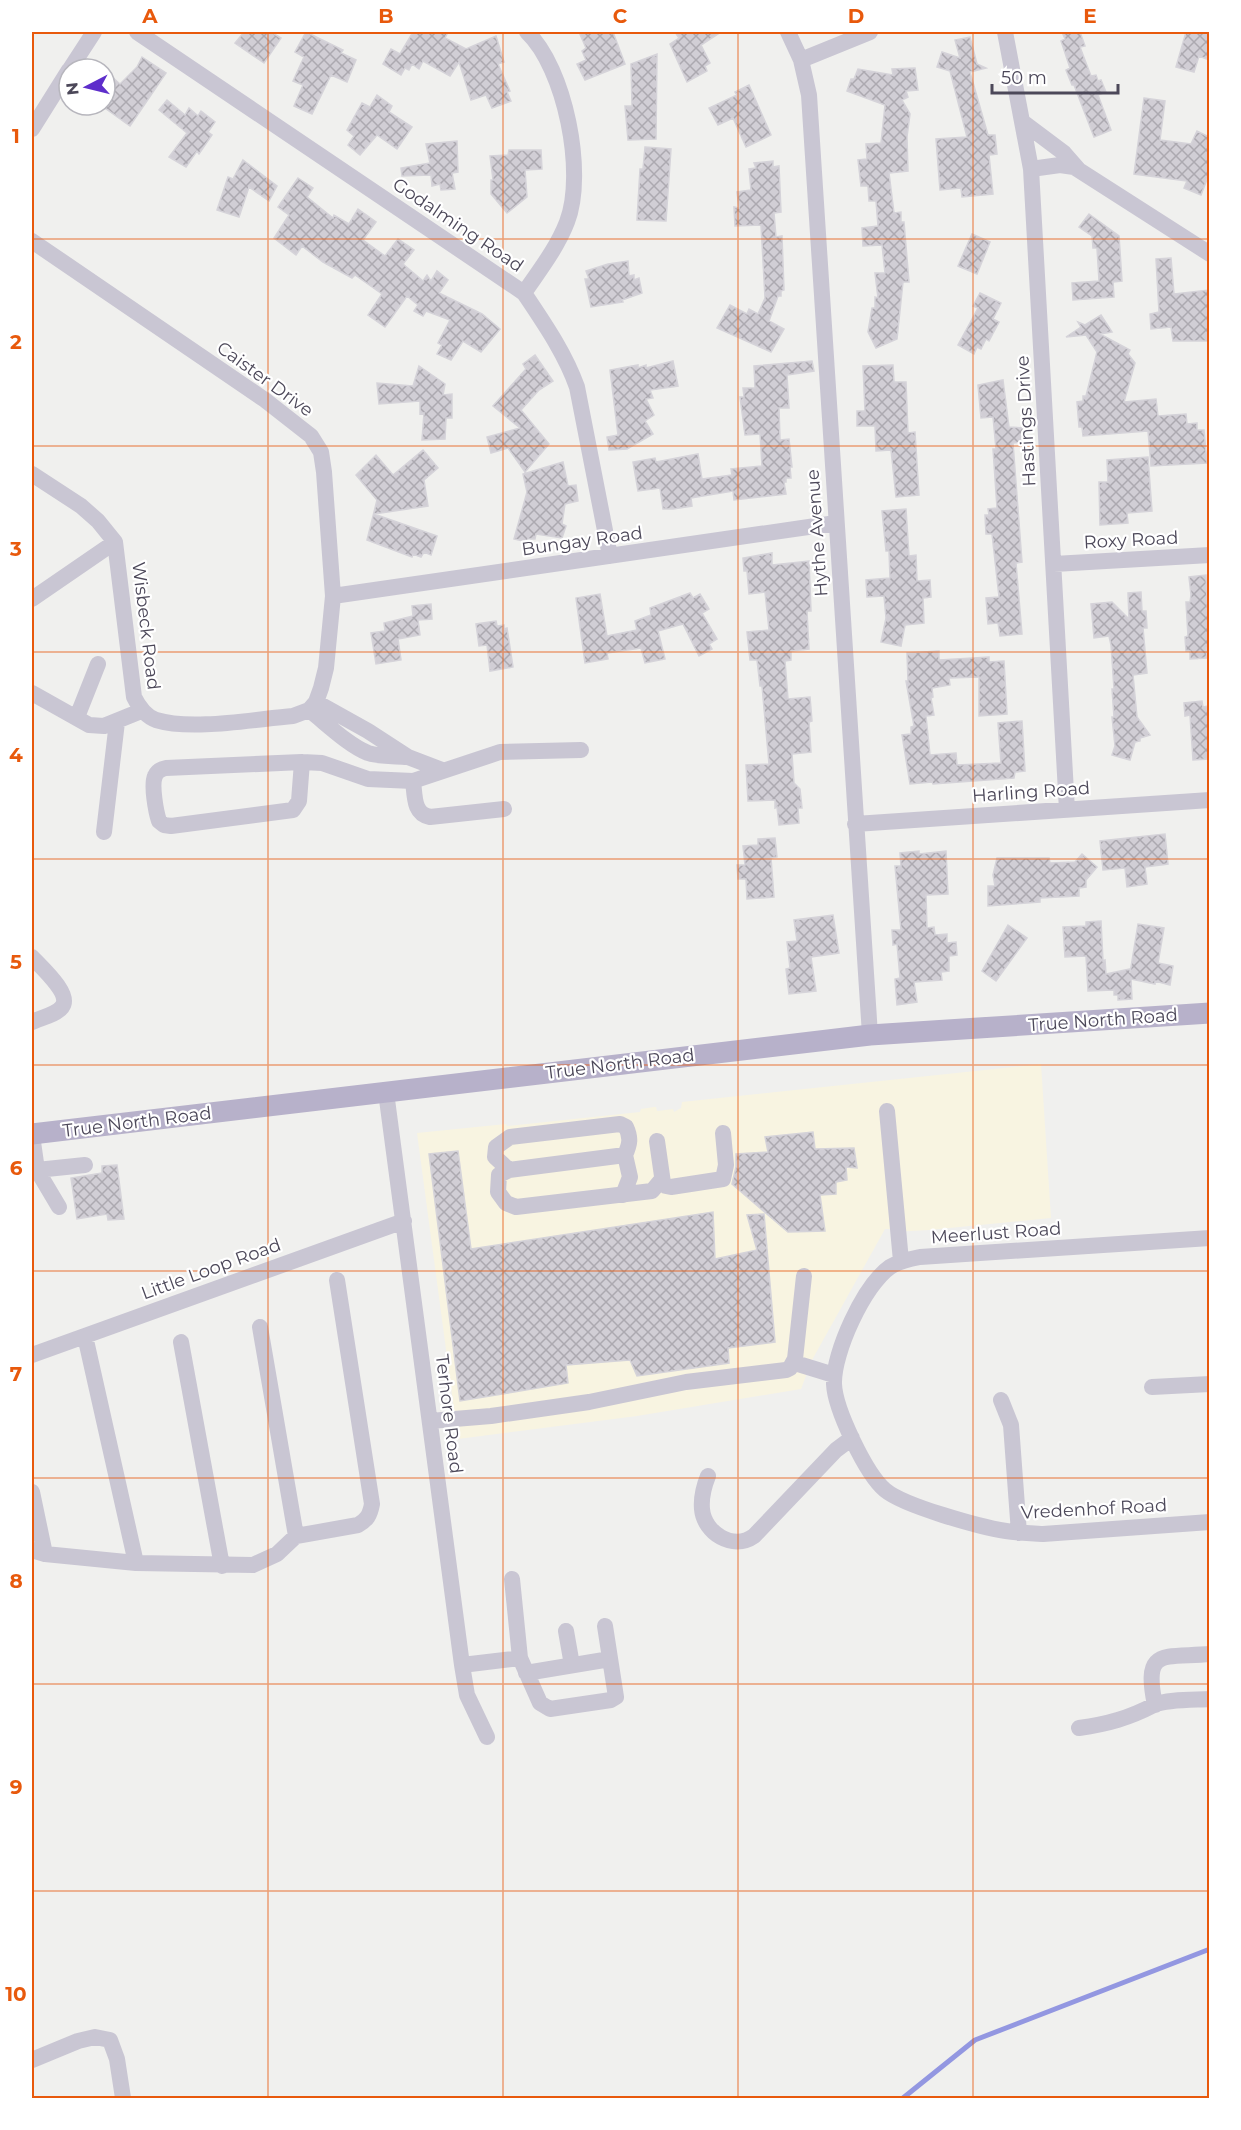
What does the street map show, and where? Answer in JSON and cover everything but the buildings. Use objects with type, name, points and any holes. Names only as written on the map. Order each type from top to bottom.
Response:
[{"type":"main road","name":"True North Road","points":[[32,1135],[870,1035],[1209,1013]]},
{"type":"street","points":[[78,57],[94,32]]},
{"type":"street","name":"Godalming Road","points":[[137,32],[524,293],[557,344],[577,387],[610,556]]},
{"type":"street","points":[[524,293],[567,223],[573,186],[572,148],[563,101],[546,55],[527,32]]},
{"type":"street","name":"Hythe Avenue","points":[[788,32],[801,60],[809,95],[870,1035]]},
{"type":"street","points":[[801,60],[870,32]]},
{"type":"street","name":"Hastings Drive","points":[[1005,32],[1031,169],[1067,810]]},
{"type":"street","points":[[32,129],[57,89]]},
{"type":"street","points":[[1024,123],[1064,153],[1080,170],[1209,254]]},
{"type":"street","points":[[1031,169],[1060,165],[1080,170]]},
{"type":"street","name":"Caister Drive","points":[[32,241],[265,400],[311,436],[321,452],[333,596],[326,668],[321,688],[312,706]]},
{"type":"street","name":"Wisbeck Road","points":[[32,474],[81,506],[99,521],[115,542],[134,697],[141,711],[155,719],[187,725],[293,716],[312,706]]},
{"type":"street","name":"Bungay Road","points":[[333,596],[836,523]]},
{"type":"street","points":[[32,599],[115,542]]},
{"type":"street","name":"Roxy Road","points":[[1054,564],[1209,555]]},
{"type":"street","points":[[77,717],[98,664]]},
{"type":"street","points":[[32,693],[89,725],[104,726],[141,711]]},
{"type":"street","points":[[312,706],[368,731],[408,757],[442,770]]},
{"type":"street","points":[[104,832],[117,722]]},
{"type":"street","points":[[302,762],[299,801],[293,810],[171,826],[159,821],[154,782],[159,770],[166,768],[302,762],[322,763],[368,779],[413,781],[500,752],[581,750]]},
{"type":"street","points":[[413,781],[416,806],[418,812],[423,816],[504,809]]},
{"type":"street","name":"Harling Road","points":[[855,824],[1209,800]]},
{"type":"street","points":[[32,957],[62,991],[65,998],[63,1006],[58,1011],[32,1022]]},
{"type":"street","name":"Terhore Road","points":[[386,1092],[462,1665],[467,1695],[487,1737]]},
{"type":"street","points":[[887,1111],[902,1261]]},
{"type":"street","points":[[508,1170],[495,1157],[496,1147],[510,1137],[620,1124],[626,1127],[630,1135],[630,1145],[625,1155],[630,1177],[623,1195]]},
{"type":"street","points":[[657,1141],[662,1179],[668,1188],[722,1180],[726,1165],[723,1133]]},
{"type":"street","points":[[32,1135],[37,1170],[59,1207]]},
{"type":"street","points":[[625,1155],[508,1170],[499,1175],[498,1192],[506,1203],[516,1208],[652,1191],[662,1179]]},
{"type":"street","points":[[37,1170],[85,1165]]},
{"type":"street","name":"Little Loop Road","points":[[32,1355],[404,1221]]},
{"type":"street","name":"Meerlust Road","points":[[838,1355],[873,1283],[888,1268],[902,1261],[920,1257],[1209,1238]]},
{"type":"street","points":[[430,1421],[491,1416],[589,1402],[686,1382],[786,1370],[795,1363],[804,1276]]},
{"type":"street","points":[[32,1492],[38,1552],[135,1563],[253,1565],[277,1554],[296,1536],[358,1525],[366,1521],[371,1513],[372,1504],[337,1280]]},
{"type":"street","points":[[260,1327],[296,1536]]},
{"type":"street","points":[[85,1336],[135,1563]]},
{"type":"street","points":[[181,1342],[222,1566]]},
{"type":"street","name":"Vredenhof Road","points":[[838,1355],[834,1376],[836,1399],[852,1438],[874,1477],[883,1489],[897,1498],[990,1528],[1019,1533],[1043,1534],[1209,1522]]},
{"type":"street","points":[[795,1363],[834,1376]]},
{"type":"street","points":[[1152,1387],[1209,1384]]},
{"type":"street","points":[[1001,1400],[1011,1425],[1019,1533]]},
{"type":"street","points":[[708,1476],[704,1486],[702,1509],[706,1522],[714,1533],[724,1539],[735,1542],[743,1541],[754,1536],[836,1450],[852,1438]]},
{"type":"street","points":[[512,1579],[523,1665],[540,1703],[550,1709],[611,1700],[616,1697],[605,1626]]},
{"type":"street","points":[[567,1631],[572,1665]]},
{"type":"street","points":[[1155,1705],[1150,1673],[1154,1663],[1162,1658],[1209,1654]]},
{"type":"street","points":[[462,1665],[572,1665],[610,1659]]},
{"type":"street","points":[[1079,1728],[1120,1720],[1155,1705],[1209,1698]]},
{"type":"street","points":[[32,2060],[95,2037],[110,2040],[117,2059],[123,2098]]},
{"type":"shaded area","points":[[1041,1064],[1051,1218],[929,1230],[893,1232],[891,1229],[885,1229],[812,1360],[801,1389],[637,1416],[458,1439],[417,1133],[640,1112],[641,1109],[654,1107],[657,1111],[673,1109],[674,1112],[681,1108],[682,1102]]},
{"type":"waterway","points":[[903,2098],[975,2040],[1210,1949]]}]
